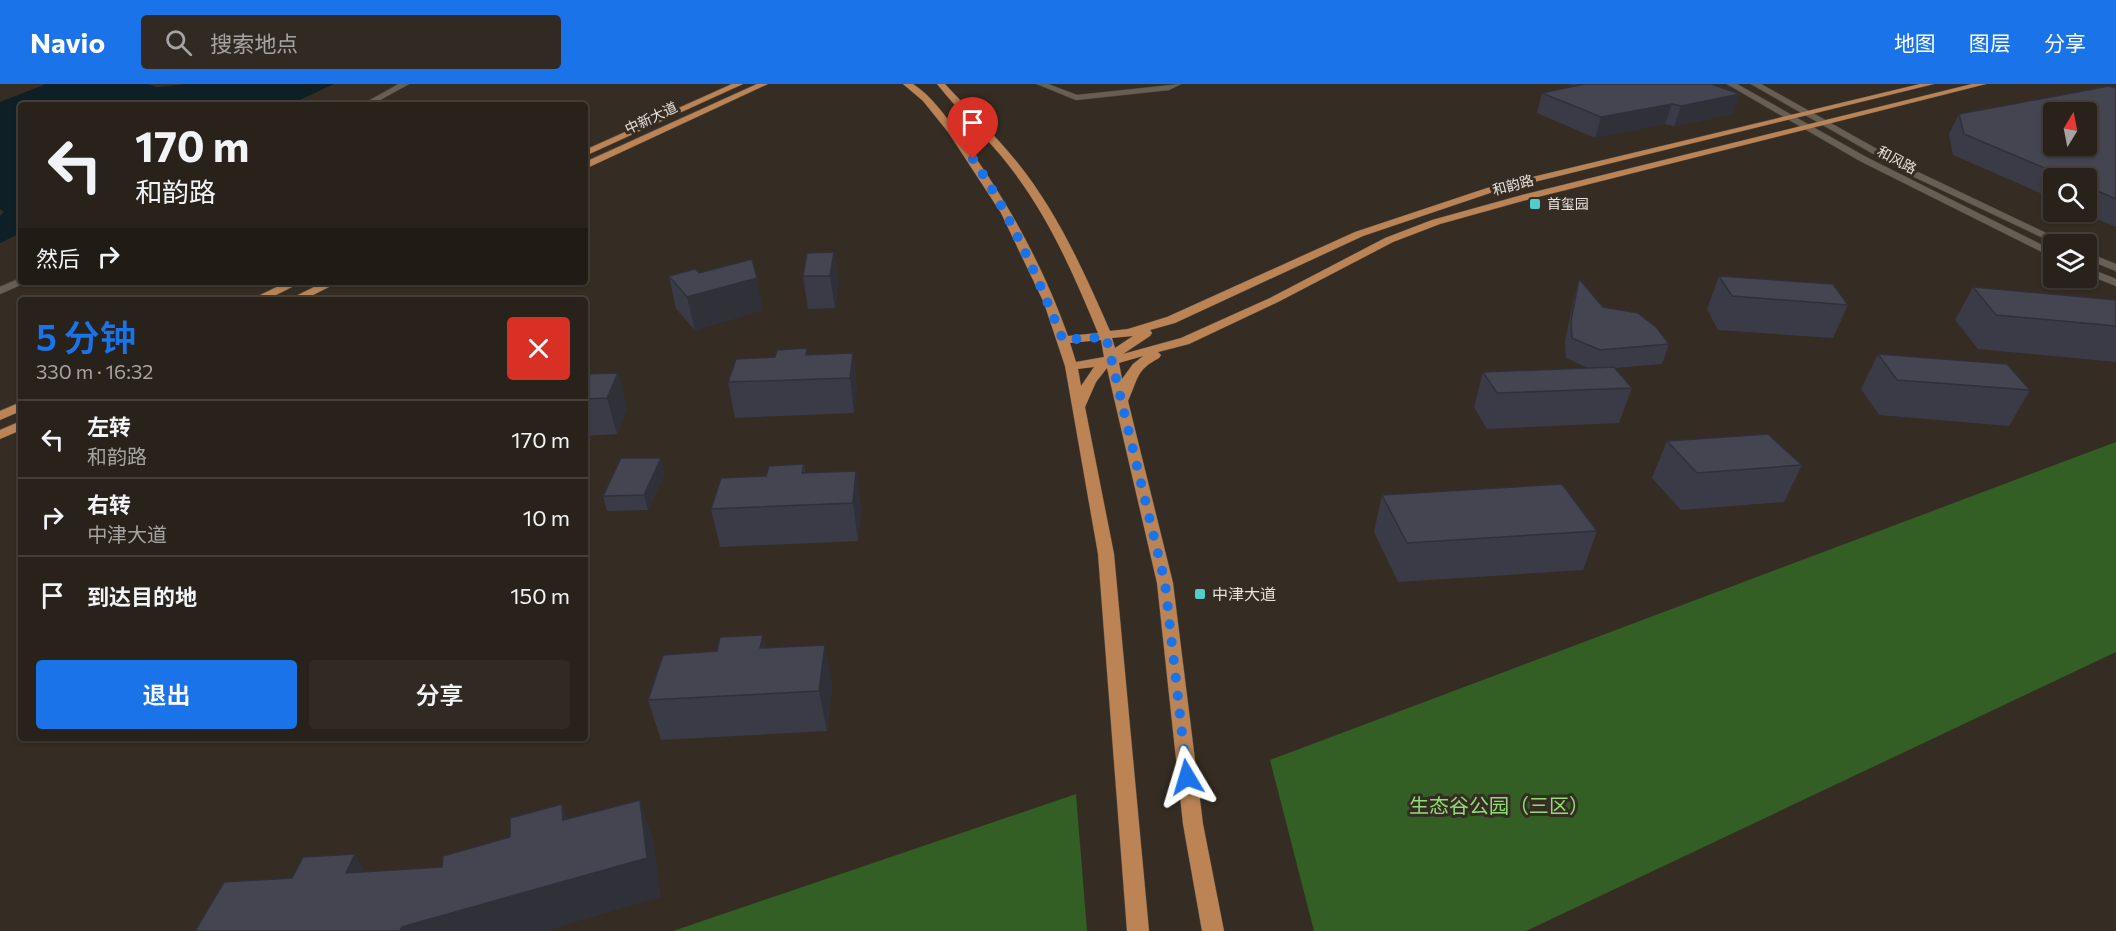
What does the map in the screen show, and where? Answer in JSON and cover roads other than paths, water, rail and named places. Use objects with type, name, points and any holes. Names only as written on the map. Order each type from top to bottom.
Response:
[{"type":"main road","name":"中新大道","points":[[588,152],[739,84]]},
{"type":"main road","name":"中新大道","points":[[588,165],[764,84]]},
{"type":"main road","points":[[942,84],[1014,165],[1052,221],[1075,264],[1106,337],[1108,360],[1122,400],[1165,583],[1193,824],[1213,931]]},
{"type":"main road","name":"和韵路","points":[[1063,340],[1130,333],[1171,320],[1359,234],[1501,187],[1929,84]]},
{"type":"main road","name":"和韵路","points":[[1071,366],[1108,360],[1185,341],[1274,300],[1389,240],[1436,222],[1526,196],[1982,84]]},
{"type":"main road","points":[[910,85],[934,109],[994,192],[1027,253],[1063,340],[1071,366],[1106,554],[1138,931]]},
{"type":"main road","points":[[263,297],[289,285]]},
{"type":"main road","points":[[300,297],[326,285]]},
{"type":"main road","points":[[1078,408],[1084,390],[1108,360],[1171,320]]},
{"type":"main road","points":[[1122,400],[1125,386],[1137,366],[1185,341]]},
{"type":"main road","points":[[0,416],[18,407]]},
{"type":"main road","points":[[0,435],[18,426]]},
{"type":"street","points":[[371,102],[405,84]]},
{"type":"street","points":[[1041,84],[1076,98],[1169,88],[1177,84]]},
{"type":"street","name":"和风路","points":[[1731,84],[1934,197],[2043,250]]},
{"type":"street","name":"和风路","points":[[1755,84],[1915,174],[2043,234]]},
{"type":"street","points":[[2097,260],[2116,268]]},
{"type":"street","points":[[2097,275],[2116,283]]},
{"type":"street","points":[[0,291],[18,282]]},
{"type":"water","points":[[46,84],[147,84],[157,87],[187,84],[334,84],[295,102],[18,102],[18,234],[0,243],[0,216],[4,212],[0,209],[0,102]]},
{"type":"place","name":"首玺园","points":[[1535,204]]},
{"type":"place","name":"中津大道","points":[[1200,594]]},
{"type":"park label","name":"生态谷公园（三区）","points":[[1499,806]]}]
